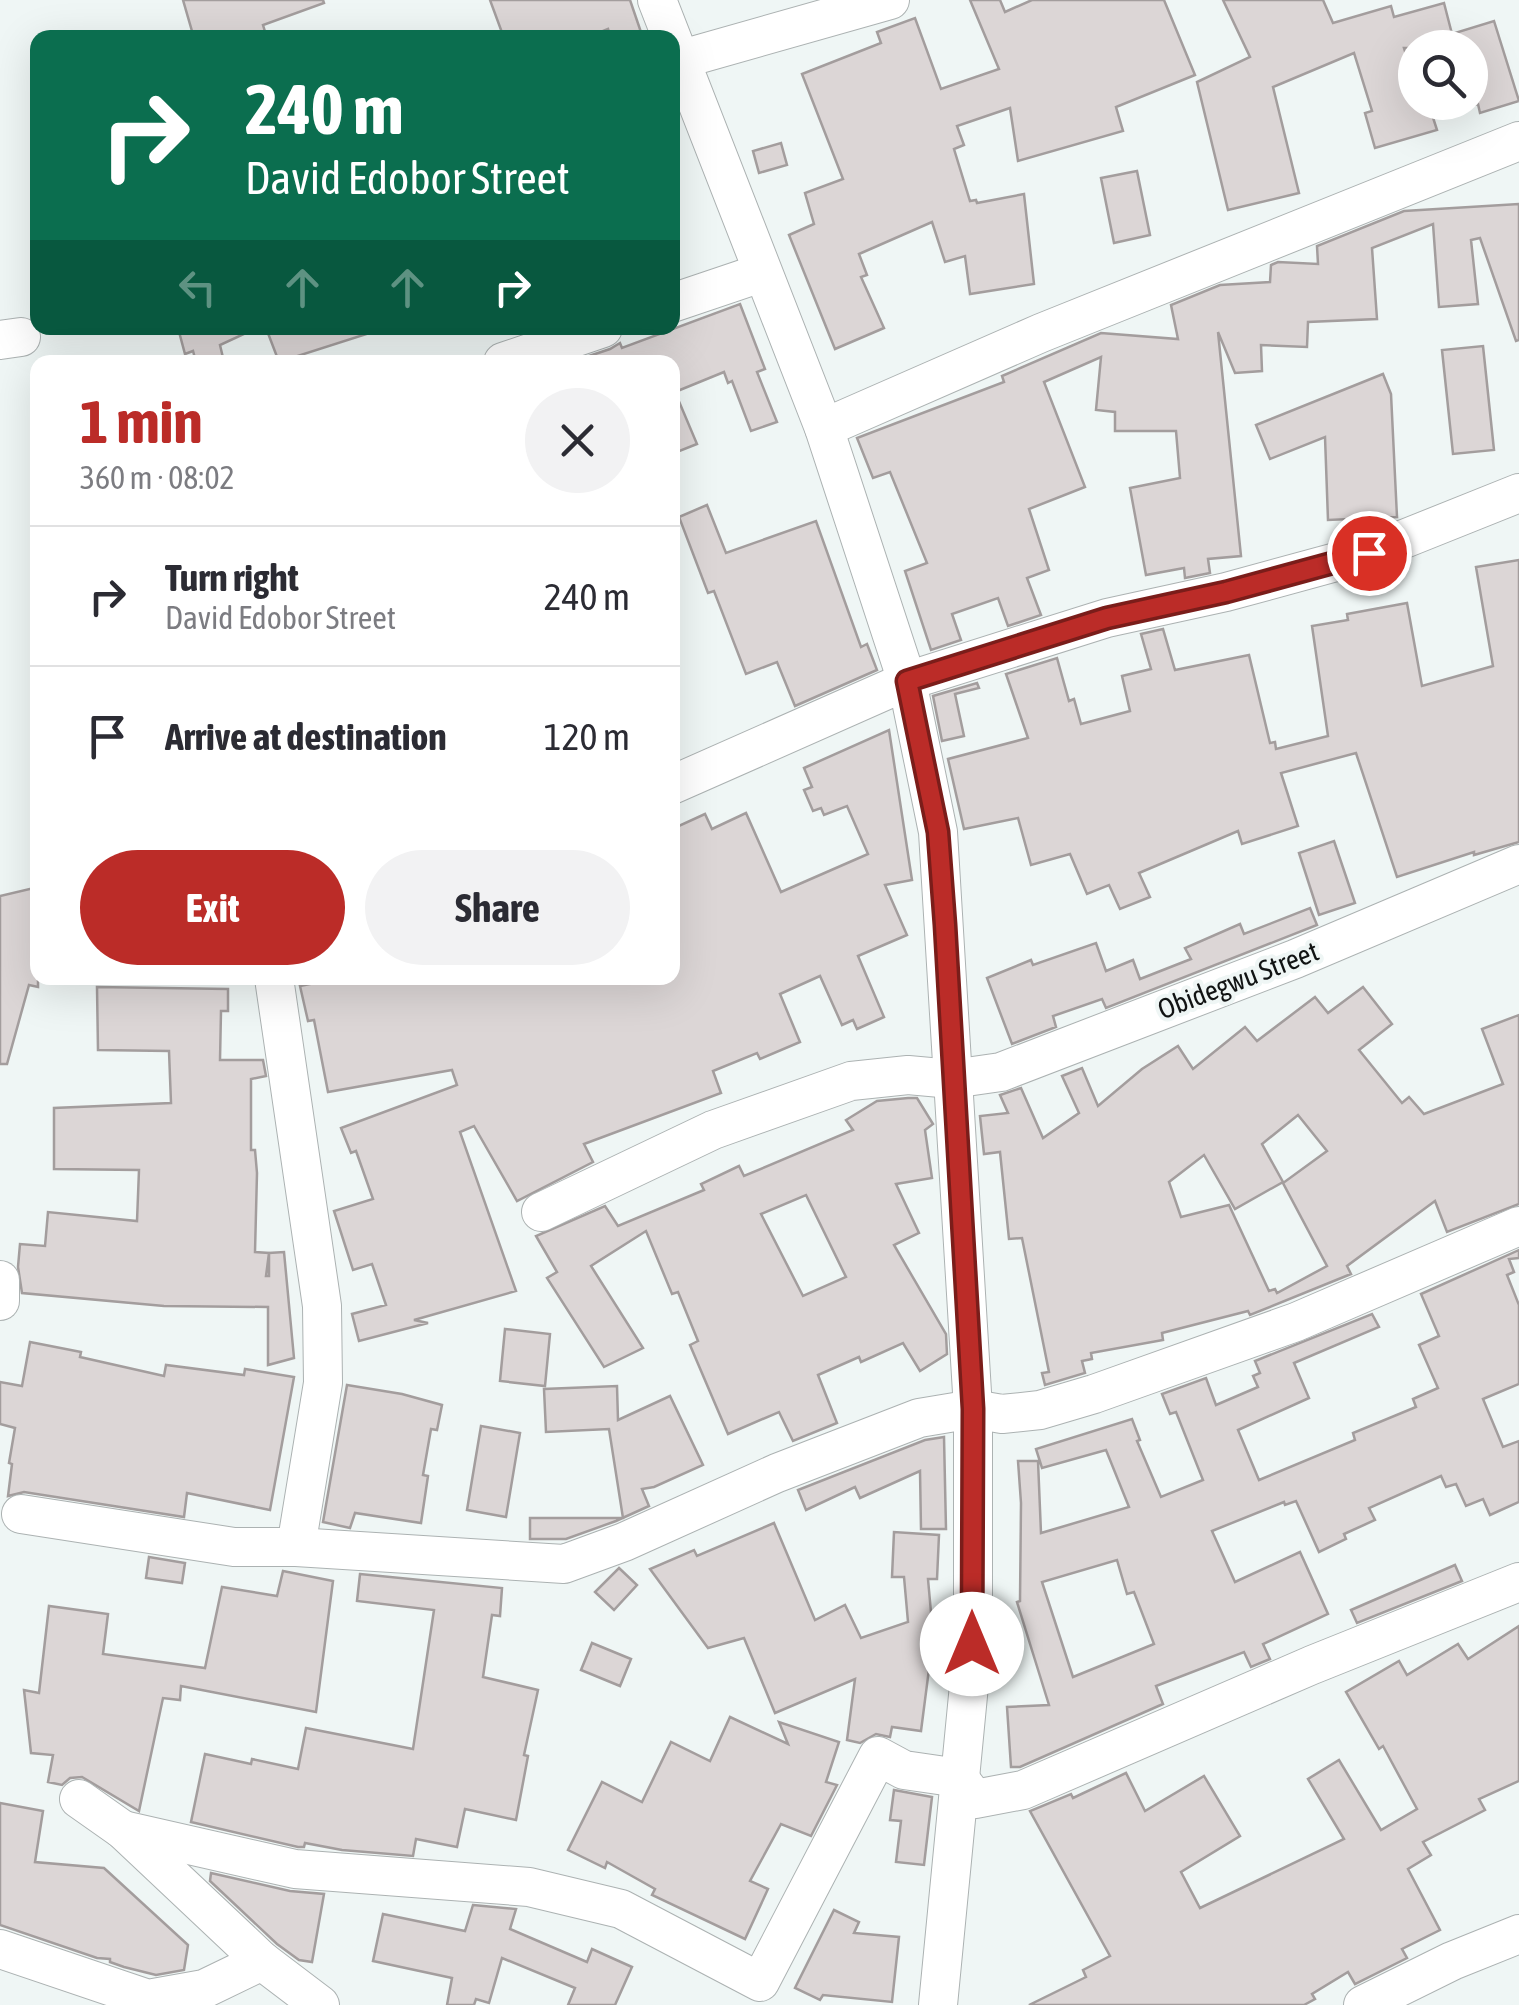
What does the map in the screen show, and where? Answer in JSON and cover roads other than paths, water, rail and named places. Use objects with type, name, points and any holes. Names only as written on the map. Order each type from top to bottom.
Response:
[{"type":"street","points":[[658,0],[670,30]]},
{"type":"street","points":[[682,59],[890,0]]},
{"type":"street","points":[[680,54],[824,428],[907,681],[938,832],[973,1409],[972,1644],[938,2005]]},
{"type":"street","points":[[824,428],[1041,333],[1519,141]]},
{"type":"street","points":[[680,301],[761,272]]},
{"type":"street","points":[[524,355],[583,335]]},
{"type":"street","points":[[680,781],[907,681],[1107,618],[1226,592],[1369,553],[1519,494]]},
{"type":"street","name":"Obidegwu Street","points":[[541,1212],[714,1130],[851,1081],[908,1075],[952,1079],[1002,1072],[1295,960],[1519,864]]},
{"type":"street","points":[[275,985],[322,1306],[323,1384],[296,1547]]},
{"type":"street","points":[[21,1514],[234,1547],[296,1547],[564,1564],[918,1418],[973,1409],[1002,1414],[1040,1410],[1151,1376],[1296,1322],[1519,1226]]},
{"type":"street","points":[[0,1280],[0,1301]]},
{"type":"street","points":[[124,1830],[295,1869],[528,1887],[621,1909],[756,1994],[878,1756],[904,1770],[959,1778],[975,1799],[1023,1790],[1312,1665],[1519,1582]]},
{"type":"street","points":[[79,1799],[124,1830],[262,1961],[320,2005]]},
{"type":"street","points":[[1363,2005],[1452,1961],[1519,1934]]},
{"type":"street","points":[[0,1949],[148,1999],[204,1988],[262,1961]]}]
